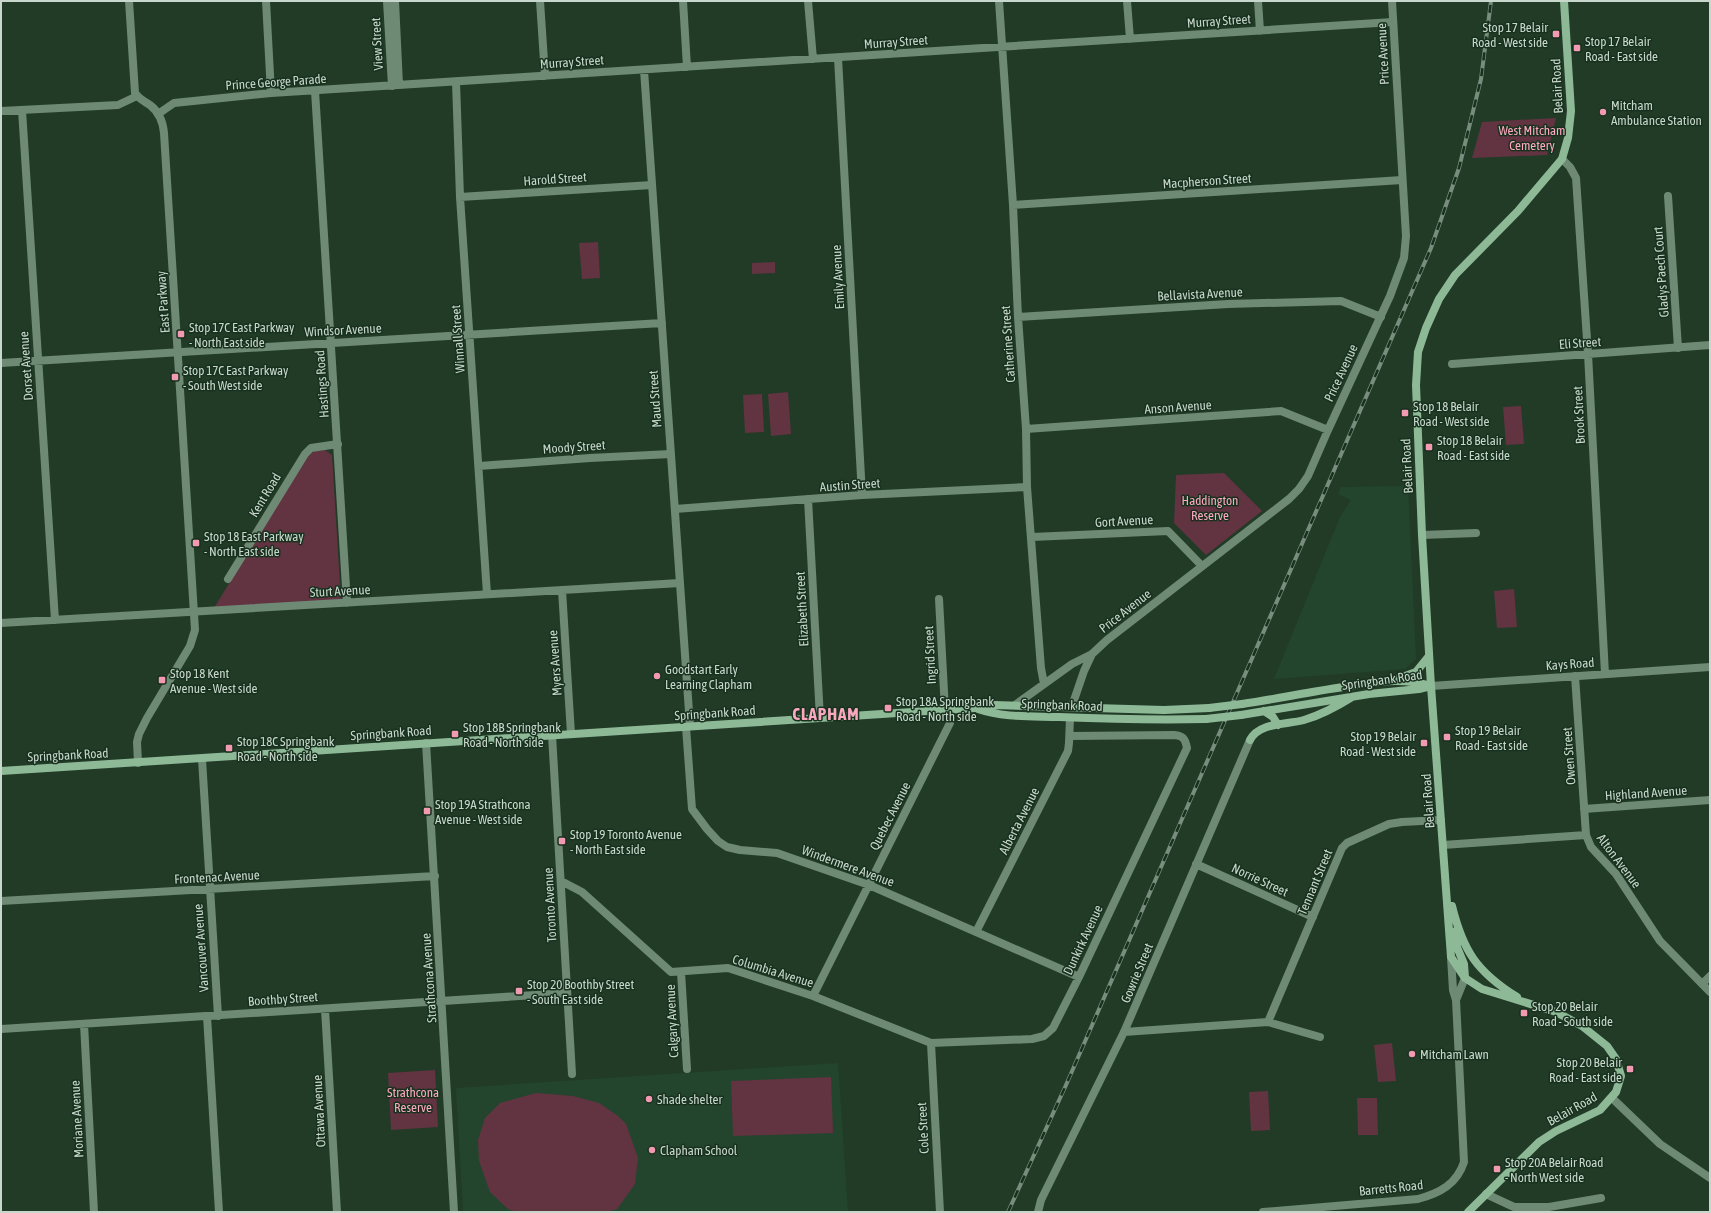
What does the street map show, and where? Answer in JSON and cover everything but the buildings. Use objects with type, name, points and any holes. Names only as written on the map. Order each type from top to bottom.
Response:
[{"type":"main road","name":"Belair Road","points":[[1468,1212],[1539,1142],[1556,1131],[1600,1110],[1612,1098],[1620,1082],[1616,1059],[1607,1046],[1575,1022],[1556,1012],[1482,989],[1465,978],[1451,957],[1431,686],[1422,535],[1416,369],[1418,352],[1426,328],[1439,299],[1455,275],[1518,211],[1562,159],[1571,126],[1564,1]]},
{"type":"main road","points":[[1389,681],[1416,672],[1429,656]]},
{"type":"main road","name":"Springbank Road","points":[[1,771],[947,710],[994,705],[1072,706],[1164,710],[1209,708],[1242,704],[1320,690],[1389,681],[1418,682],[1431,686]]},
{"type":"main road","name":"Springbank Road","points":[[975,708],[994,714],[1070,718],[1161,720],[1206,719],[1354,696],[1419,689],[1431,686]]},
{"type":"main road","points":[[1250,740],[1252,735],[1259,730],[1303,720],[1334,709],[1354,696]]},
{"type":"main road","points":[[1070,718],[1072,706]]},
{"type":"main road","points":[[1264,711],[1273,717],[1278,725]]},
{"type":"main road","name":"Belair Road","points":[[1446,885],[1456,922],[1467,950],[1484,972],[1525,1002]]},
{"type":"main road","points":[[1456,922],[1457,947],[1464,964],[1465,978]]},
{"type":"street","points":[[129,1],[137,96],[158,114]]},
{"type":"street","points":[[266,1],[271,93]]},
{"type":"street","name":"View Street","points":[[387,1],[396,86]]},
{"type":"street","name":"View Street","points":[[395,1],[396,86]]},
{"type":"street","points":[[540,1],[545,76]]},
{"type":"street","points":[[683,1],[687,67]]},
{"type":"street","points":[[808,1],[813,59]]},
{"type":"street","name":"Catherine Street","points":[[999,1],[1026,429],[1027,487],[1041,668],[1044,684]]},
{"type":"street","points":[[1127,1],[1130,39]]},
{"type":"street","points":[[1258,1],[1260,31]]},
{"type":"street","name":"Price Avenue","points":[[1015,705],[1072,664],[1092,654],[1107,640],[1289,499],[1299,489],[1308,476],[1390,296],[1404,258],[1406,236],[1392,1]]},
{"type":"street","name":"Murray Street","points":[[396,86],[1393,22]]},
{"type":"street","name":"Emily Avenue","points":[[838,58],[862,496]]},
{"type":"street","name":"Maud Street","points":[[644,70],[680,583],[688,726]]},
{"type":"street","name":"Winnall Street","points":[[456,82],[460,197],[487,594]]},
{"type":"street","name":"Prince George Parade","points":[[158,114],[174,103],[271,93],[396,86]]},
{"type":"street","name":"Hastings Road","points":[[315,91],[338,444],[346,603]]},
{"type":"street","points":[[1,112],[118,105],[137,96]]},
{"type":"street","name":"Dorset Avenue","points":[[22,110],[55,620]]},
{"type":"street","name":"East Parkway","points":[[158,114],[164,133],[194,612]]},
{"type":"street","name":"Brook Street","points":[[1562,159],[1570,167],[1576,178],[1588,354],[1605,674]]},
{"type":"street","name":"Macpherson Street","points":[[1013,205],[1402,180]]},
{"type":"street","name":"Harold Street","points":[[460,197],[652,185]]},
{"type":"street","name":"Gladys Paech Court","points":[[1668,196],[1678,348]]},
{"type":"street","name":"Bellavista Avenue","points":[[1018,316],[1228,304],[1341,301],[1381,316]]},
{"type":"street","name":"Windsor Avenue","points":[[1,363],[178,351],[662,323]]},
{"type":"street","name":"Eli Street","points":[[1452,364],[1710,345]]},
{"type":"street","name":"Anson Avenue","points":[[1026,429],[1281,412],[1328,430]]},
{"type":"street","name":"Kent Road","points":[[228,580],[305,454],[311,448],[338,444]]},
{"type":"street","name":"Moody Street","points":[[479,466],[671,454]]},
{"type":"street","name":"Austin Street","points":[[675,509],[808,499],[1027,487]]},
{"type":"street","name":"Elizabeth Street","points":[[808,499],[820,718]]},
{"type":"street","name":"Gort Avenue","points":[[1032,538],[1168,531],[1202,566]]},
{"type":"street","points":[[1422,535],[1476,533]]},
{"type":"street","name":"Sturt Avenue","points":[[1,624],[680,583]]},
{"type":"street","name":"Myers Avenue","points":[[562,590],[572,734]]},
{"type":"street","name":"Ingrid Street","points":[[939,599],[947,710]]},
{"type":"street","points":[[138,763],[137,742],[139,734],[192,642],[195,630],[194,612]]},
{"type":"street","name":"Price Avenue","points":[[1072,706],[1084,671],[1092,654]]},
{"type":"street","name":"Kays Road","points":[[1431,686],[1710,667]]},
{"type":"street","name":"Owen Street","points":[[1575,676],[1586,835]]},
{"type":"street","name":"Quebec Avenue","points":[[814,996],[950,723],[947,710]]},
{"type":"street","name":"Alberta Avenue","points":[[976,932],[1068,751],[1070,718]]},
{"type":"street","name":"Windermere Avenue","points":[[688,726],[692,809],[697,818],[718,842],[740,850],[777,854],[869,885],[1079,977]]},
{"type":"street","name":"Toronto Avenue","points":[[552,735],[572,1074]]},
{"type":"street","name":"Dunkirk Avenue","points":[[931,1042],[1032,1039],[1044,1036],[1053,1028],[1079,977],[1187,748],[1185,739],[1182,736],[1174,735],[1070,736]]},
{"type":"street","name":"Gowrie Street","points":[[1038,1212],[1041,1200],[1124,1032],[1250,740]]},
{"type":"street","name":"Strathcona Avenue","points":[[426,743],[443,1002],[454,1212]]},
{"type":"street","name":"Vancouver Avenue","points":[[202,759],[218,1016]]},
{"type":"street","name":"Highland Avenue","points":[[1584,809],[1710,800]]},
{"type":"street","name":"Tennant Street","points":[[1268,1022],[1342,848],[1347,843],[1389,824],[1441,820]]},
{"type":"street","name":"Alton Avenue","points":[[1443,845],[1586,835],[1591,847],[1616,874],[1660,940],[1710,992]]},
{"type":"street","name":"Norrie Street","points":[[1196,864],[1313,917]]},
{"type":"street","name":"Frontenac Avenue","points":[[1,901],[434,876]]},
{"type":"street","name":"Columbia Avenue","points":[[561,881],[582,892],[671,972],[728,968],[814,996],[931,1042]]},
{"type":"street","name":"Barretts Road","points":[[1263,1212],[1418,1199],[1432,1195],[1454,1181],[1461,1171],[1464,1162],[1456,1000],[1453,990],[1451,957]]},
{"type":"street","name":"Calgary Avenue","points":[[681,972],[687,1069]]},
{"type":"street","points":[[1702,984],[1710,976]]},
{"type":"street","name":"Barretts Road","points":[[1456,1000],[1465,978]]},
{"type":"street","name":"Boothby Street","points":[[1,1029],[567,993]]},
{"type":"street","name":"Ottawa Avenue","points":[[325,1009],[337,1212]]},
{"type":"street","points":[[207,1016],[219,1212]]},
{"type":"street","points":[[1124,1032],[1268,1022],[1320,1037]]},
{"type":"street","name":"Moriane Avenue","points":[[84,1024],[94,1212]]},
{"type":"street","name":"Cole Street","points":[[931,1042],[940,1212]]},
{"type":"street","points":[[1612,1098],[1660,1144],[1710,1178]]},
{"type":"street","points":[[1486,1194],[1514,1207],[1549,1207],[1600,1198]]},
{"type":"shaded area","points":[[1408,486],[1416,659],[1405,669],[1274,679],[1340,517],[1351,500],[1338,494],[1341,487]]},
{"type":"shaded area","name":"Clapham School","points":[[838,1063],[848,1212],[463,1212],[456,1088]]},
{"type":"green space","name":"West Mitcham Cemetery","points":[[1556,118],[1547,155],[1472,158],[1482,122]]},
{"type":"green space","points":[[598,242],[600,278],[582,279],[579,243]]},
{"type":"green space","points":[[775,262],[775,273],[752,274],[752,263]]},
{"type":"green space","points":[[788,392],[791,434],[771,436],[768,394]]},
{"type":"green space","points":[[762,394],[764,432],[745,433],[743,395]]},
{"type":"green space","points":[[1521,406],[1524,444],[1506,445],[1503,407]]},
{"type":"green space","points":[[325,450],[332,455],[341,601],[214,608],[307,457],[314,451]]},
{"type":"green space","name":"Haddington Reserve","points":[[1224,473],[1262,511],[1206,555],[1174,523],[1176,475]]},
{"type":"green space","points":[[1514,589],[1517,627],[1497,628],[1494,591]]},
{"type":"green space","points":[[1392,1043],[1396,1081],[1378,1082],[1374,1045]]},
{"type":"green space","name":"Strathcona Reserve","points":[[435,1070],[438,1127],[391,1130],[388,1073]]},
{"type":"green space","points":[[831,1077],[833,1133],[733,1136],[731,1081]]},
{"type":"green space","points":[[1268,1091],[1270,1130],[1251,1131],[1249,1092]]},
{"type":"green space","points":[[536,1093],[573,1096],[599,1103],[618,1116],[626,1124],[638,1158],[635,1184],[617,1209],[607,1212],[517,1212],[508,1209],[490,1192],[479,1161],[478,1140],[485,1118],[500,1103]]},
{"type":"green space","points":[[1357,1098],[1377,1098],[1378,1135],[1358,1135]]},
{"type":"railway","points":[[1008,1212],[1066,1085],[1431,248],[1459,168],[1481,79],[1491,1]]},
{"type":"place","name":"Stop 17 Belair Road - West side","points":[[1556,34]]},
{"type":"place","name":"Stop 17 Belair Road - East side","points":[[1577,48]]},
{"type":"place","name":"Mitcham Ambulance Station","points":[[1603,112]]},
{"type":"place","name":"Stop 17C East Parkway - North East side","points":[[181,334]]},
{"type":"place","name":"Stop 17C East Parkway - South West side","points":[[175,377]]},
{"type":"place","name":"Stop 18 Belair Road - West side","points":[[1405,413]]},
{"type":"place","name":"Stop 18 Belair Road - East side","points":[[1429,447]]},
{"type":"place","name":"Stop 18 East Parkway - North East side","points":[[196,543]]},
{"type":"place","name":"Goodstart Early Learning Clapham","points":[[657,676]]},
{"type":"place","name":"Stop 18 Kent Avenue - West side","points":[[162,680]]},
{"type":"place","name":"Stop 18A Springbank Road - North side","points":[[888,708]]},
{"type":"place","name":"Stop 18B Springbank Road - North side","points":[[455,734]]},
{"type":"place","name":"Stop 19 Belair Road - East side","points":[[1447,737]]},
{"type":"place","name":"Stop 19 Belair Road - West side","points":[[1424,743]]},
{"type":"place","name":"Stop 18C Springbank Road - North side","points":[[229,748]]},
{"type":"place","name":"Stop 19A Strathcona Avenue - West side","points":[[427,811]]},
{"type":"place","name":"Stop 19 Toronto Avenue - North East side","points":[[562,841]]},
{"type":"place","name":"Stop 20 Boothby Street - South East side","points":[[519,991]]},
{"type":"place","name":"Stop 20 Belair Road - South side","points":[[1524,1013]]},
{"type":"place","name":"Mitcham Lawn","points":[[1412,1054]]},
{"type":"place","name":"Stop 20 Belair Road - East side","points":[[1630,1069]]},
{"type":"place","name":"Shade shelter","points":[[649,1099]]},
{"type":"place","name":"Clapham School","points":[[652,1150]]},
{"type":"place","name":"Stop 20A Belair Road - North West side","points":[[1497,1169]]},
{"type":"district","name":"CLAPHAM","points":[[826,714]]}]
